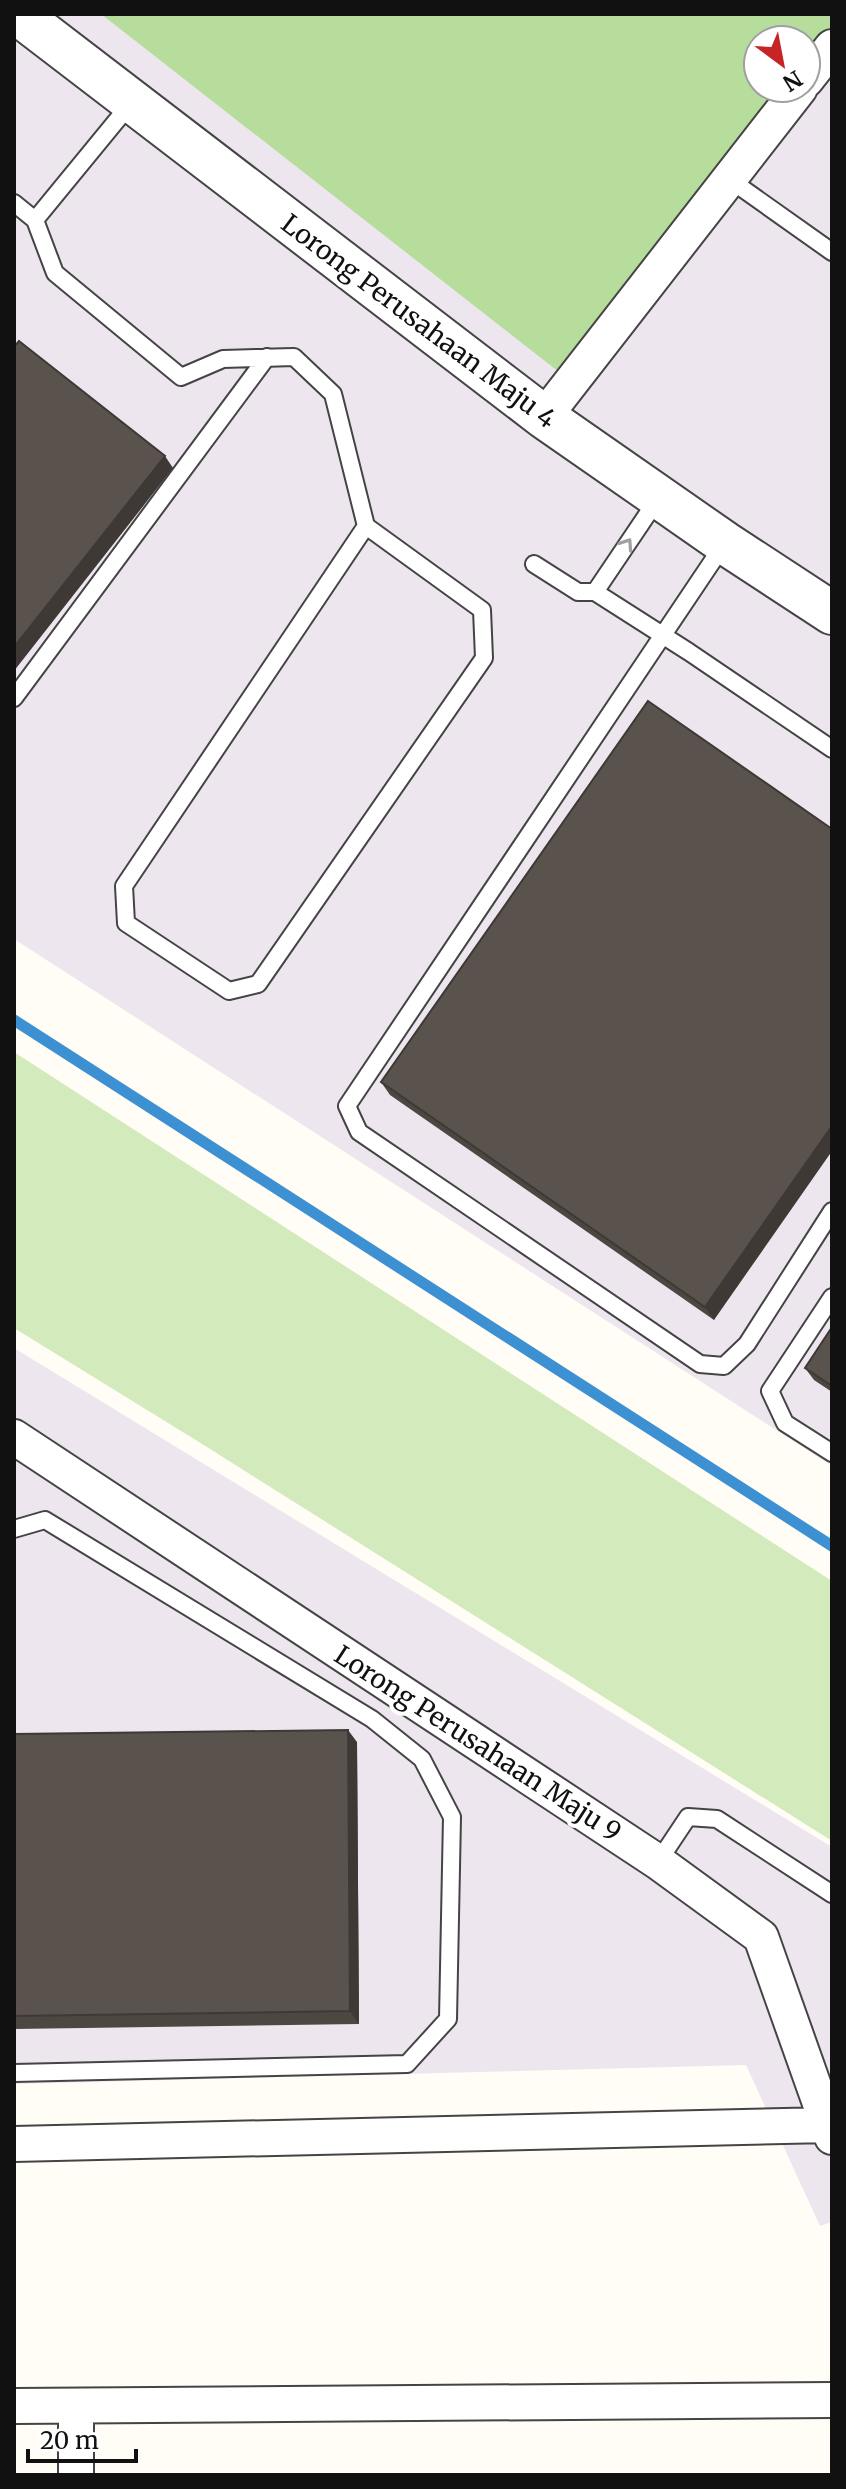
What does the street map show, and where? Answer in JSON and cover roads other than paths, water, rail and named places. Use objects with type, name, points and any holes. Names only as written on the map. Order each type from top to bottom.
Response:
[{"type":"street","name":"Lorong Perusahaan Maju 4","points":[[18,14],[544,417],[832,613]]},
{"type":"street","points":[[544,417],[788,104]]},
{"type":"street","name":"Lorong Perusahaan Maju 9","points":[[14,1437],[658,1862],[761,1937],[830,2131]]},
{"type":"street","points":[[14,2144],[830,2131]]},
{"type":"street","points":[[14,2406],[832,2400]]},
{"type":"street","points":[[76,2406],[76,2475]]},
{"type":"lane","points":[[35,220],[132,102]]},
{"type":"lane","points":[[729,179],[832,252]]},
{"type":"lane","points":[[14,203],[35,220],[55,273],[181,377],[223,359],[294,357],[333,394],[366,526],[482,610],[484,658],[258,984],[229,991],[126,923],[124,886],[366,526]]},
{"type":"lane","points":[[14,698],[267,357]]},
{"type":"lane","points":[[595,592],[659,496]]},
{"type":"lane","points":[[725,543],[347,1106],[359,1132],[700,1364],[724,1366],[747,1344],[832,1211]]},
{"type":"lane","points":[[534,564],[578,592],[595,592],[832,749]]},
{"type":"lane","points":[[832,1297],[770,1391],[785,1423],[832,1453]]},
{"type":"lane","points":[[14,1529],[45,1520],[372,1719],[422,1759],[452,1817],[448,2019],[407,2064],[14,2073]]},
{"type":"lane","points":[[658,1862],[688,1817],[717,1819],[832,1894]]},
{"type":"waterway","points":[[14,1020],[832,1546]]}]
